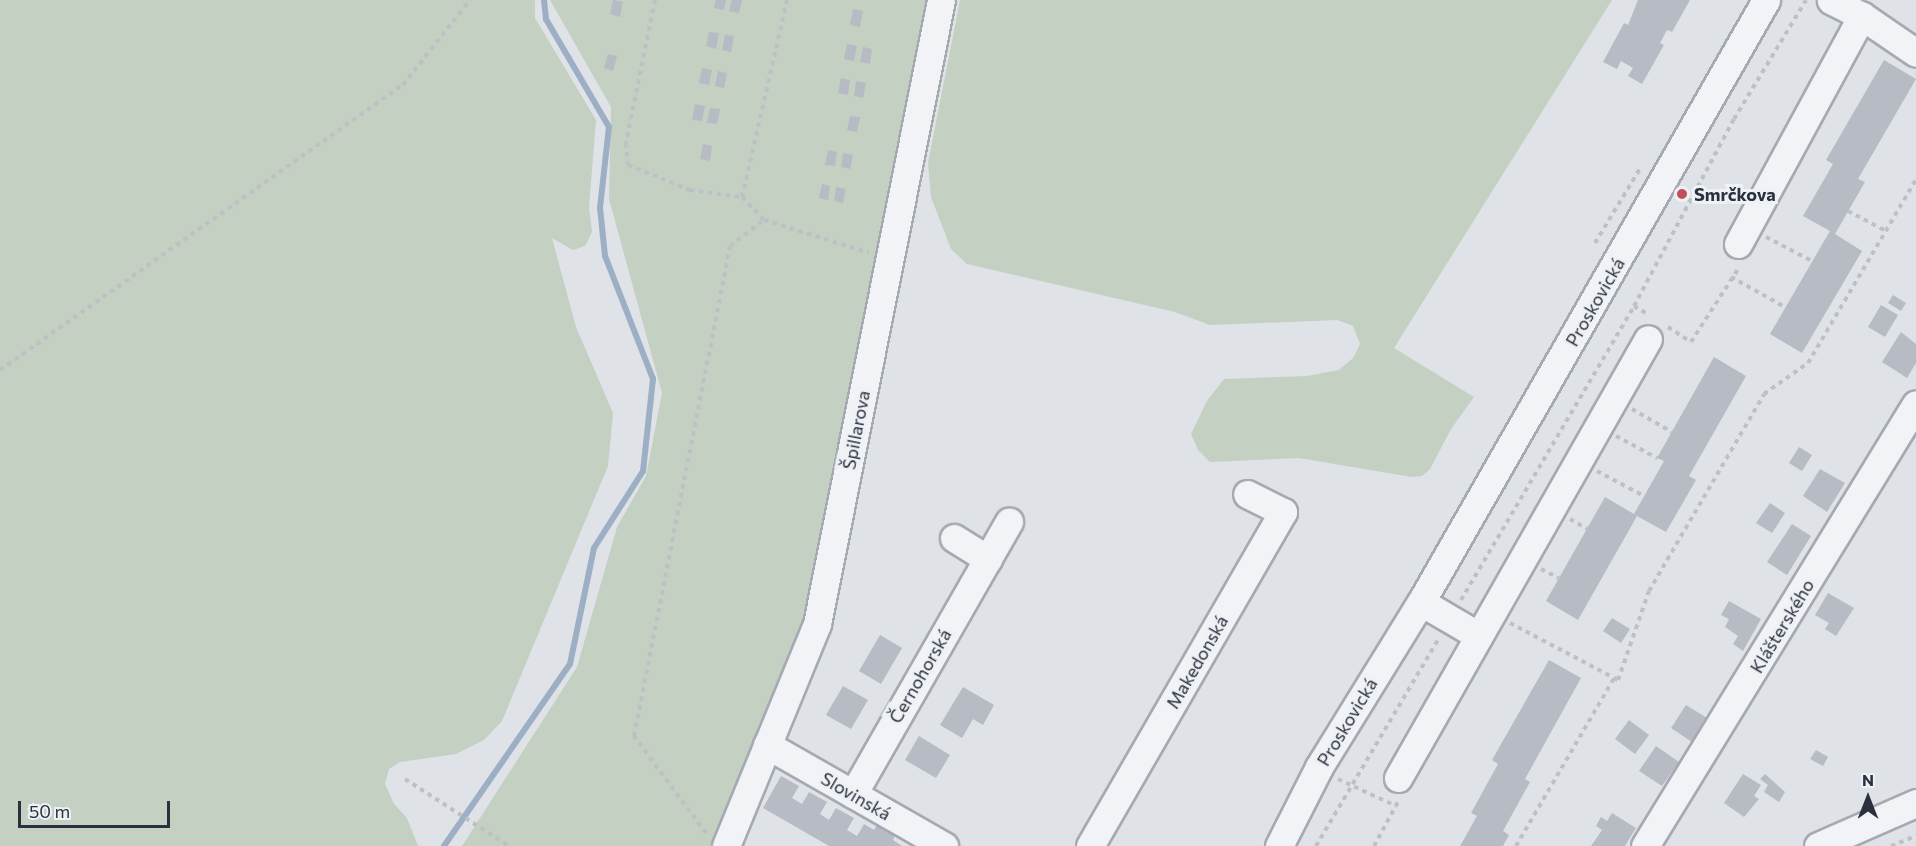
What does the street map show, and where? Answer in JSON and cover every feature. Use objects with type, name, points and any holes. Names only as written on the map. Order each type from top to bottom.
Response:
[{"type":"street","name":"Špillarova","points":[[718,841],[767,745],[817,624],[941,0]]},
{"type":"street","name":"Proskovická","points":[[1279,846],[1320,768],[1421,602],[1766,0]]},
{"type":"street","points":[[1831,0],[1862,15],[1916,53]]},
{"type":"street","points":[[1747,250],[1862,15]]},
{"type":"street","points":[[1398,789],[1479,636],[1658,328]]},
{"type":"street","name":"Klášterského","points":[[1645,846],[1916,404]]},
{"type":"street","name":"Makedonská","points":[[1090,846],[1283,512],[1247,494]]},
{"type":"street","name":"Černohorská","points":[[853,794],[1009,522]]},
{"type":"street","points":[[954,538],[988,559]]},
{"type":"street","points":[[1421,602],[1479,636]]},
{"type":"street","name":"Slovinská","points":[[767,745],[944,846]]},
{"type":"street","points":[[1818,846],[1916,803]]},
{"type":"path","points":[[0,370],[404,85],[470,0]]},
{"type":"path","points":[[655,0],[626,143],[628,165],[690,190],[742,197],[764,220],[890,259]]},
{"type":"path","points":[[742,197],[787,0]]},
{"type":"path","points":[[1316,846],[1634,306],[1734,119],[1806,0]]},
{"type":"path","points":[[1500,618],[1618,680],[1649,591],[1764,394],[1808,363],[1916,180]]},
{"type":"path","points":[[1848,211],[1886,231]]},
{"type":"path","points":[[718,841],[634,736],[730,246],[764,220]]},
{"type":"path","points":[[1634,306],[1658,328],[1691,342],[1747,250],[1765,236],[1812,261]]},
{"type":"path","points":[[1731,277],[1785,307]]},
{"type":"path","points":[[1623,404],[1672,432]]},
{"type":"path","points":[[1608,431],[1657,458]]},
{"type":"path","points":[[1588,466],[1644,496]]},
{"type":"path","points":[[1516,846],[1614,678]]},
{"type":"path","points":[[405,779],[473,826],[509,846]]},
{"type":"path","points":[[1351,788],[1396,806]]},
{"type":"path","points":[[1374,846],[1396,806],[1398,789]]},
{"type":"path","points":[[1892,846],[1916,836]]},
{"type":"path","points":[[1892,846],[1897,846]]},
{"type":"green space","points":[[0,0],[535,0],[535,18],[596,120],[589,207],[592,232],[585,246],[573,250],[552,238],[576,327],[613,413],[608,466],[502,721],[484,740],[456,754],[400,762],[389,769],[385,784],[394,804],[407,818],[418,846],[0,846]]},
{"type":"green space","points":[[550,0],[932,0],[806,635],[710,846],[462,846],[577,667],[617,527],[646,476],[662,393],[609,199],[611,107]]},
{"type":"green space","points":[[960,0],[1612,0],[1394,348],[1474,397],[1451,429],[1430,469],[1422,476],[1412,477],[1299,458],[1210,462],[1198,450],[1191,434],[1207,401],[1224,379],[1307,376],[1339,370],[1353,358],[1360,344],[1353,326],[1337,320],[1210,325],[1175,312],[967,264],[951,249],[931,197],[928,163]]},
{"type":"building","points":[[613,0],[623,2],[620,17],[610,14]]},
{"type":"building","points":[[716,0],[726,0],[724,10],[714,8]]},
{"type":"building","points":[[732,0],[742,0],[739,13],[729,11]]},
{"type":"building","points":[[1638,0],[1690,0],[1672,32],[1667,30],[1660,43],[1664,45],[1642,84],[1628,76],[1633,68],[1621,61],[1617,69],[1603,62],[1624,23],[1628,25]]},
{"type":"building","points":[[853,9],[863,11],[860,27],[850,25]]},
{"type":"building","points":[[709,32],[719,33],[716,49],[706,46]]},
{"type":"building","points":[[725,35],[734,36],[731,52],[722,50]]},
{"type":"building","points":[[847,44],[857,46],[854,61],[844,59]]},
{"type":"building","points":[[863,47],[872,49],[870,64],[860,62]]},
{"type":"building","points":[[608,54],[617,56],[613,71],[604,68]]},
{"type":"building","points":[[1884,60],[1916,79],[1858,179],[1865,182],[1835,234],[1862,251],[1802,353],[1770,334],[1830,231],[1803,216],[1833,164],[1826,160]]},
{"type":"building","points":[[702,68],[712,70],[709,85],[699,83]]},
{"type":"building","points":[[718,71],[727,73],[724,88],[715,86]]},
{"type":"building","points":[[841,78],[850,80],[848,95],[838,93]]},
{"type":"building","points":[[856,81],[866,83],[863,98],[854,96]]},
{"type":"building","points":[[695,104],[705,106],[702,121],[692,120]]},
{"type":"building","points":[[710,108],[720,109],[717,124],[707,123]]},
{"type":"building","points":[[850,116],[860,117],[857,132],[847,130]]},
{"type":"building","points":[[703,144],[712,146],[710,161],[700,159]]},
{"type":"building","points":[[828,150],[837,152],[835,166],[825,165]]},
{"type":"building","points":[[843,153],[853,155],[850,169],[841,167]]},
{"type":"building","points":[[822,184],[830,186],[828,200],[819,198]]},
{"type":"building","points":[[836,187],[846,189],[843,203],[834,201]]},
{"type":"building","points":[[1893,295],[1906,303],[1901,311],[1888,303]]},
{"type":"building","points":[[1881,305],[1898,315],[1885,337],[1868,327]]},
{"type":"building","points":[[1901,332],[1916,344],[1916,363],[1907,378],[1882,362]]},
{"type":"building","points":[[1714,357],[1746,376],[1689,476],[1696,480],[1666,532],[1637,516],[1578,620],[1546,601],[1605,497],[1634,514],[1664,461],[1657,458]]},
{"type":"building","points":[[1799,447],[1812,455],[1802,471],[1789,463]]},
{"type":"building","points":[[1820,469],[1845,483],[1827,512],[1803,496]]},
{"type":"building","points":[[1770,503],[1785,513],[1772,533],[1756,523]]},
{"type":"building","points":[[1792,524],[1811,536],[1787,575],[1767,562]]},
{"type":"building","points":[[1828,593],[1854,608],[1836,636],[1825,629],[1829,623],[1815,615]]},
{"type":"building","points":[[1729,601],[1761,619],[1743,651],[1733,644],[1738,636],[1725,627],[1729,619],[1721,615]]},
{"type":"building","points":[[1612,618],[1630,629],[1621,643],[1603,631]]},
{"type":"building","points":[[880,635],[902,648],[881,684],[859,671]]},
{"type":"building","points":[[1549,660],[1581,678],[1525,779],[1530,782],[1503,831],[1509,835],[1503,846],[1460,846],[1477,816],[1471,813],[1498,764],[1492,760]]},
{"type":"building","points":[[843,686],[868,700],[851,729],[826,715]]},
{"type":"building","points":[[963,687],[994,705],[983,725],[973,719],[962,738],[940,725]]},
{"type":"building","points":[[1686,705],[1707,718],[1692,742],[1671,728]]},
{"type":"building","points":[[1629,720],[1649,735],[1635,754],[1615,739]]},
{"type":"building","points":[[919,736],[950,755],[936,778],[905,760]]},
{"type":"building","points":[[1656,746],[1679,762],[1662,786],[1639,771]]},
{"type":"building","points":[[1816,750],[1828,757],[1823,766],[1810,759]]},
{"type":"building","points":[[1743,774],[1761,785],[1754,796],[1759,799],[1744,817],[1724,803]]},
{"type":"building","points":[[1765,774],[1785,792],[1779,802],[1764,792],[1768,785],[1760,779]]},
{"type":"building","points":[[781,776],[799,786],[792,798],[802,804],[809,792],[827,802],[820,814],[829,820],[836,808],[854,818],[847,830],[857,836],[864,824],[874,830],[877,825],[895,835],[893,840],[902,846],[829,846],[763,808]]},
{"type":"building","points":[[1612,813],[1636,828],[1625,846],[1591,846],[1602,830],[1596,826],[1601,817],[1607,821]]},
{"type":"waterway","points":[[444,846],[570,664],[594,548],[643,471],[653,379],[605,256],[600,208],[609,127],[546,19],[544,0]]},
{"type":"place","name":"Smrčkova","points":[[1682,194]]}]
